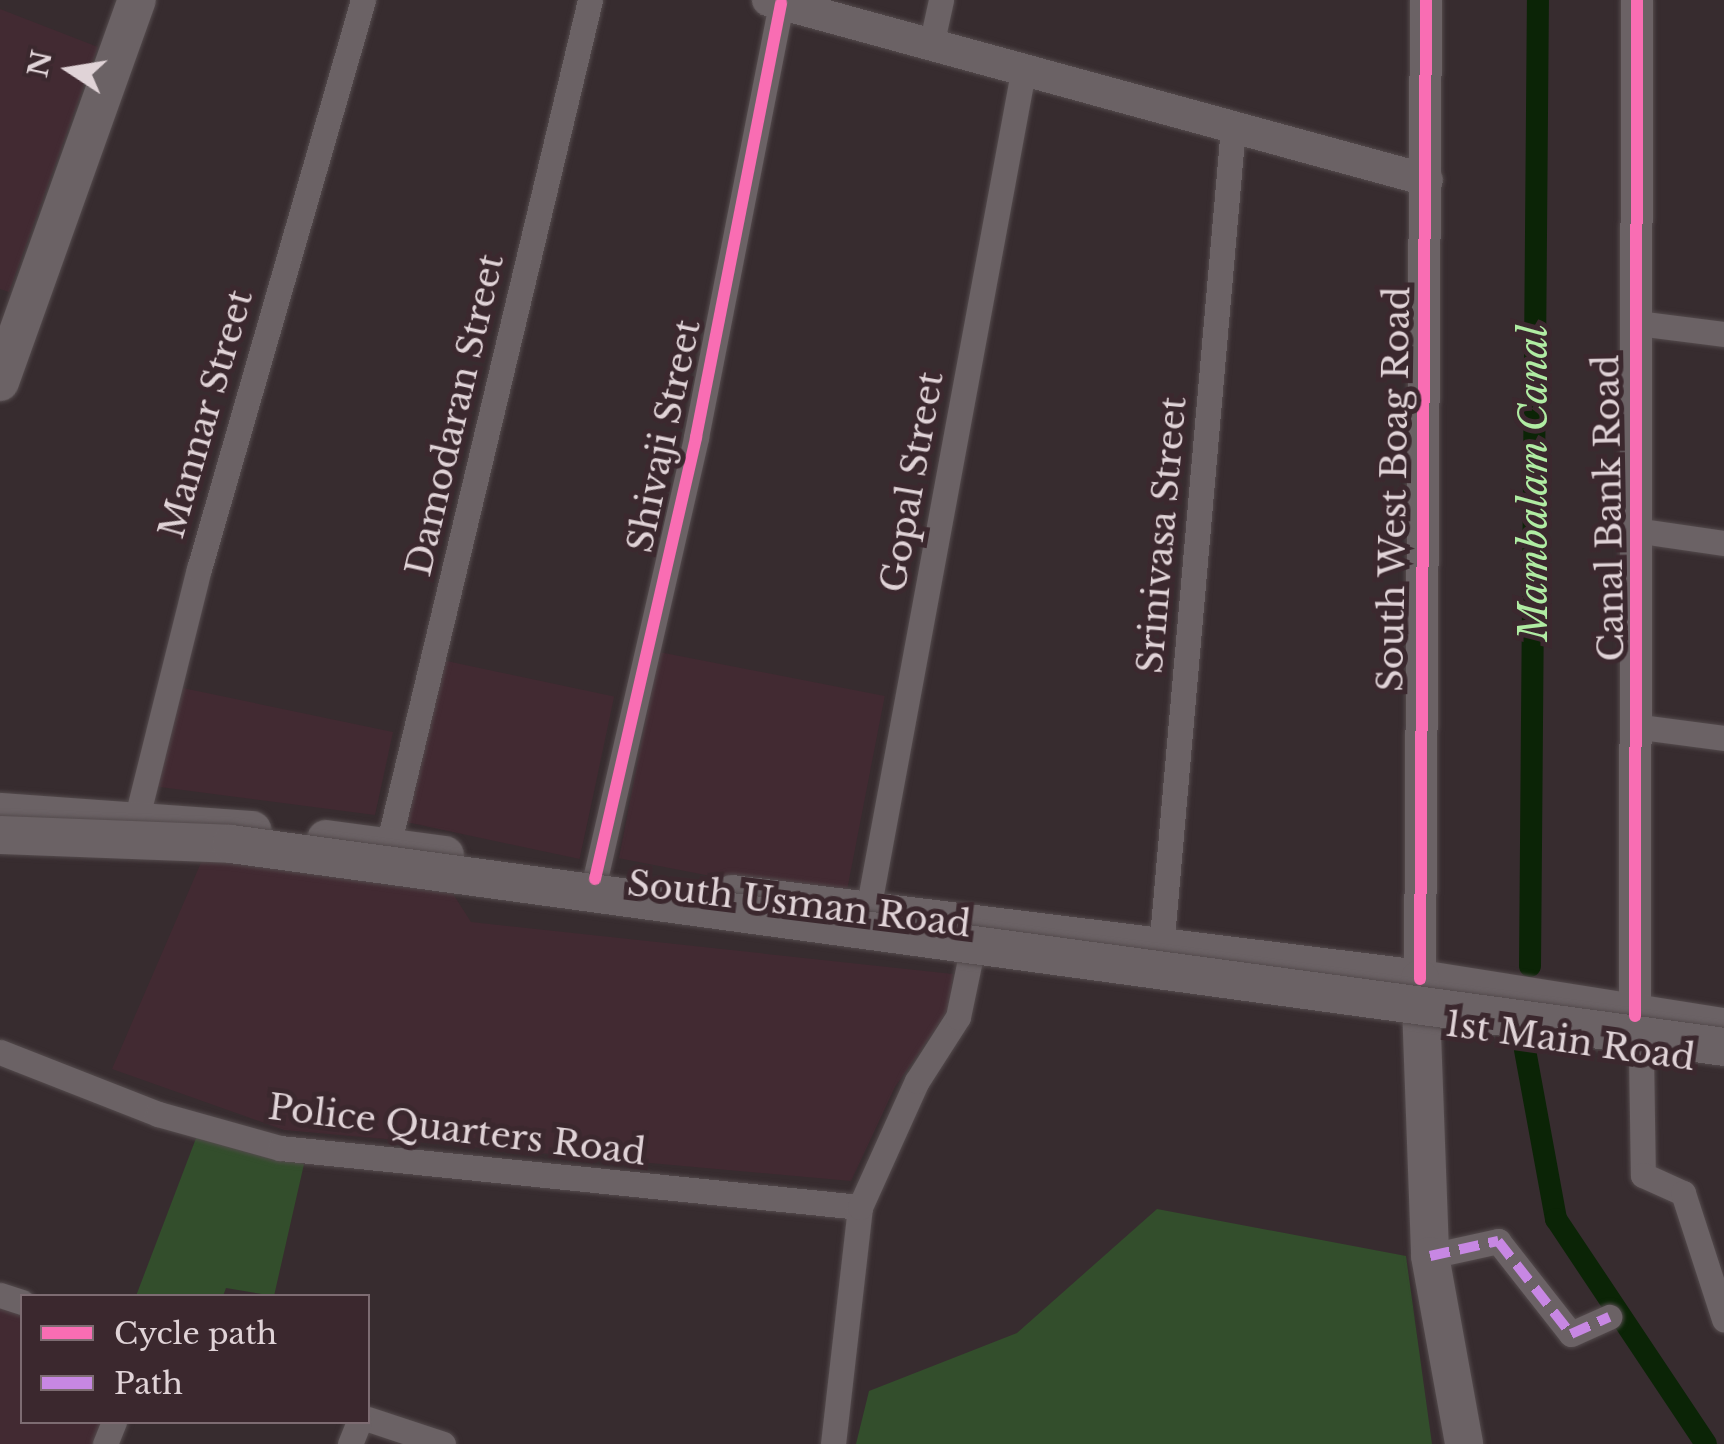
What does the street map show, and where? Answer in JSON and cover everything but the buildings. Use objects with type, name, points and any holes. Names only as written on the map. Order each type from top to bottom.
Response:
[{"type":"main road","points":[[0,382],[137,0]]},
{"type":"main road","name":"South Usman Road","points":[[0,812],[133,835],[1416,1019]]},
{"type":"main road","points":[[0,835],[231,844],[1724,1046]]},
{"type":"main road","name":"South Usman Road","points":[[0,852],[133,835],[388,846],[595,879],[1420,979],[1634,1016],[1724,1027]]},
{"type":"main road","points":[[1420,979],[1416,1019],[1430,1256],[1448,1314],[1464,1444]]},
{"type":"main road","name":"1st Main Road","points":[[1416,1019],[1724,1063]]},
{"type":"street","name":"Mannar Street","points":[[133,835],[363,0]]},
{"type":"street","name":"Damodaran Street","points":[[388,846],[590,0]]},
{"type":"street","points":[[932,42],[941,0]]},
{"type":"street","name":"South West Boag Road","points":[[1420,979],[1426,0]]},
{"type":"street","name":"Canal Bank Road","points":[[1634,1016],[1641,727],[1637,0]]},
{"type":"street","points":[[774,2],[1427,180]]},
{"type":"street","name":"Shivaji Street","points":[[595,879],[696,437],[774,2]]},
{"type":"street","name":"Gopal Street","points":[[868,910],[1024,68]]},
{"type":"street","name":"Srinivasa Street","points":[[1160,949],[1234,128]]},
{"type":"street","points":[[1637,323],[1724,334]]},
{"type":"street","points":[[1640,531],[1724,543]]},
{"type":"street","points":[[1641,727],[1724,738]]},
{"type":"street","points":[[833,1444],[860,1207],[917,1081],[958,1017],[971,955]]},
{"type":"street","name":"Police Quarters Road","points":[[0,1052],[158,1114],[280,1148],[569,1184],[860,1207]]},
{"type":"street","points":[[1641,1054],[1643,1175],[1683,1194],[1724,1318]]},
{"type":"street","points":[[1430,1256],[1498,1242],[1566,1331],[1609,1317]]},
{"type":"street","points":[[370,1420],[443,1444]]},
{"type":"shaded area","points":[[0,9],[98,47],[9,292],[0,289]]},
{"type":"shaded area","points":[[659,652],[885,696],[845,902],[619,858]]},
{"type":"shaded area","points":[[442,660],[614,697],[580,859],[407,822]]},
{"type":"shaded area","points":[[178,687],[393,732],[375,815],[152,786]]},
{"type":"shaded area","points":[[203,858],[448,886],[471,922],[953,974],[949,1009],[895,1087],[851,1181],[284,1130],[112,1069]]},
{"type":"shaded area","points":[[0,1300],[20,1307],[20,1424],[104,1424],[96,1444],[0,1444]]},
{"type":"green space","points":[[198,1133],[304,1164],[274,1294],[226,1288],[224,1294],[137,1294]]},
{"type":"green space","points":[[1157,1209],[1406,1256],[1432,1444],[856,1444],[869,1391],[1017,1333]]},
{"type":"waterway","name":"Mambalam Canal","points":[[1530,966],[1538,0]]},
{"type":"waterway","name":"Mambalam Canal","points":[[1525,1050],[1556,1219],[1706,1444]]},
{"type":"marked path","points":[[1430,1256],[1498,1241],[1571,1334],[1609,1317]]},
{"type":"cycle path","points":[[1420,979],[1426,0]]},
{"type":"cycle path","points":[[1635,1016],[1637,0]]},
{"type":"cycle path","points":[[595,879],[696,437],[781,3]]}]
